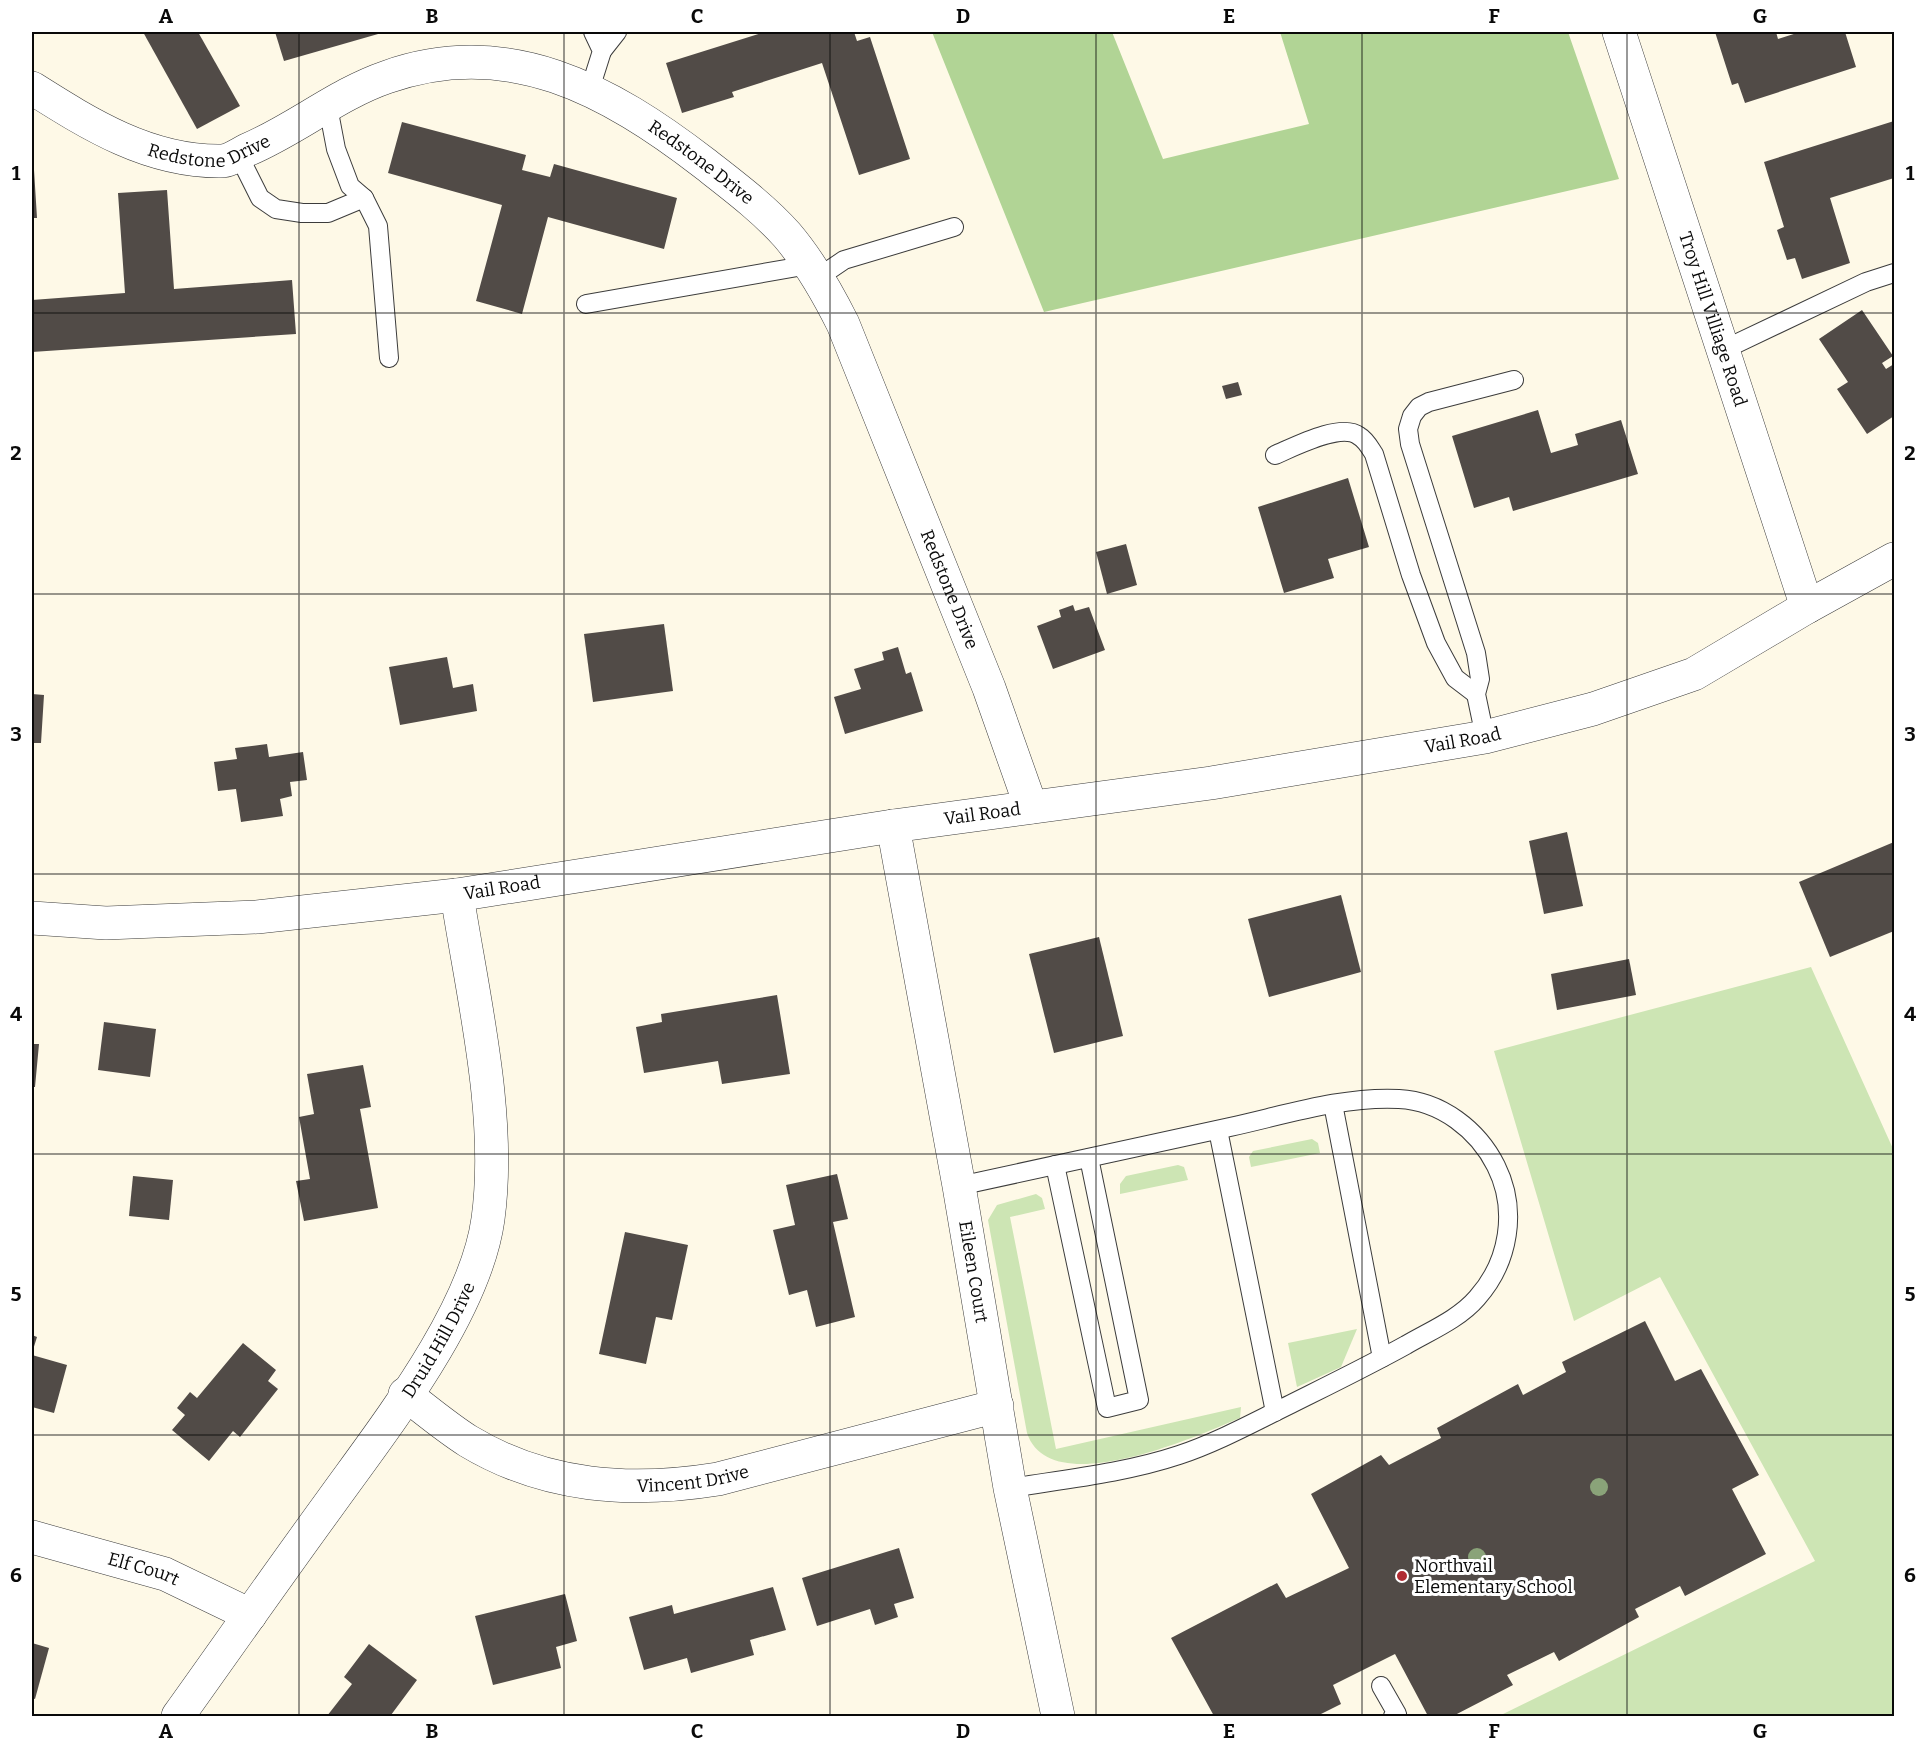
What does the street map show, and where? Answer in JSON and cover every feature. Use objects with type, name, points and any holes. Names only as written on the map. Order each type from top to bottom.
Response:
[{"type":"street","name":"Troy Hill Villiage Road","points":[[1619,32],[1807,607]]},
{"type":"street","name":"Redstone Drive","points":[[32,88],[93,127],[158,153],[223,161],[273,139],[387,77],[434,64],[465,61],[521,66],[544,72],[590,89],[655,125],[726,181],[786,234],[814,271],[843,324],[989,688],[1031,807]]},
{"type":"street","name":"Vail Road","points":[[32,918],[106,923],[257,917],[457,895],[893,826],[1211,783],[1485,737],[1593,709],[1694,674],[1894,559]]},
{"type":"street","name":"Eileen Court","points":[[893,826],[959,1186],[1010,1488],[1058,1716]]},
{"type":"street","name":"Druid Hill Drive","points":[[178,1716],[405,1394],[452,1322],[474,1273],[488,1222],[493,1169],[488,1098],[457,895]]},
{"type":"street","name":"Vincent Drive","points":[[405,1394],[468,1441],[516,1464],[574,1481],[633,1488],[673,1486],[718,1479],[997,1406]]},
{"type":"street","name":"Elf Court","points":[[32,1536],[165,1574],[250,1615]]},
{"type":"lane","points":[[593,32],[602,51]]},
{"type":"lane","points":[[590,89],[602,51],[617,32]]},
{"type":"lane","points":[[328,108],[336,149],[350,186],[364,198],[378,226],[389,358]]},
{"type":"lane","points":[[238,154],[260,198],[276,209],[302,213],[328,213],[364,198]]},
{"type":"lane","points":[[586,304],[814,271],[954,228]]},
{"type":"lane","points":[[1723,350],[1866,282],[1894,273]]},
{"type":"lane","points":[[1485,737],[1476,694],[1480,679],[1476,653],[1417,471],[1408,429],[1412,416],[1419,407],[1429,402],[1514,380]]},
{"type":"lane","points":[[1275,455],[1326,434],[1345,432],[1358,434],[1366,442],[1374,454],[1411,575],[1436,643],[1455,678],[1476,694]]},
{"type":"lane","points":[[959,1186],[1333,1104],[1401,1099],[1427,1105],[1451,1116],[1473,1132],[1489,1153],[1501,1177],[1507,1203],[1508,1229],[1503,1255],[1492,1280],[1475,1300],[1454,1317],[1382,1358],[1238,1431],[1178,1455],[1105,1473],[1010,1488]]},
{"type":"lane","points":[[1333,1104],[1382,1358]]},
{"type":"lane","points":[[1218,1130],[1275,1412]]},
{"type":"lane","points":[[1055,1165],[1107,1408],[1139,1400],[1089,1158]]},
{"type":"lane","points":[[1381,1686],[1397,1714],[1392,1716]]},
{"type":"green space","points":[[932,32],[1112,32],[1163,159],[1309,124],[1280,32],[1568,32],[1619,179],[1044,312]]},
{"type":"green space","points":[[1811,967],[1894,1151],[1894,1716],[1499,1716],[1815,1561],[1660,1277],[1574,1321],[1494,1051]]},
{"type":"green space","points":[[1312,1139],[1318,1143],[1320,1153],[1251,1167],[1249,1157],[1253,1151]]},
{"type":"green space","points":[[1178,1165],[1184,1167],[1188,1180],[1120,1194],[1120,1184],[1126,1176]]},
{"type":"green space","points":[[1036,1194],[1042,1198],[1045,1209],[1010,1217],[1056,1449],[1241,1407],[1240,1418],[1159,1449],[1093,1464],[1064,1462],[1041,1453],[1027,1433],[988,1220],[997,1205]]},
{"type":"green space","points":[[1357,1329],[1341,1367],[1297,1387],[1288,1343]]},
{"type":"building","points":[[143,32],[198,32],[240,106],[197,129]]},
{"type":"building","points":[[275,32],[385,32],[284,61]]},
{"type":"building","points":[[765,32],[854,32],[857,41],[870,37],[910,159],[859,175],[822,63],[732,92],[734,97],[682,113],[666,63]]},
{"type":"building","points":[[1715,32],[1776,32],[1778,39],[1800,32],[1845,32],[1856,67],[1745,103],[1738,83],[1732,85]]},
{"type":"building","points":[[1894,121],[1894,178],[1830,198],[1850,263],[1802,279],[1795,258],[1787,260],[1777,230],[1784,227],[1764,162]]},
{"type":"building","points":[[402,122],[526,155],[522,170],[550,177],[554,164],[677,198],[664,249],[548,217],[522,314],[476,301],[502,205],[388,173]]},
{"type":"building","points":[[32,170],[34,170],[37,218],[32,218]]},
{"type":"building","points":[[167,190],[174,289],[292,280],[296,334],[32,352],[32,300],[125,293],[118,193]]},
{"type":"building","points":[[1862,310],[1893,356],[1882,363],[1886,369],[1894,364],[1894,416],[1867,434],[1837,389],[1848,382],[1819,339]]},
{"type":"building","points":[[1238,382],[1242,395],[1226,399],[1222,386]]},
{"type":"building","points":[[1538,410],[1551,453],[1578,445],[1575,434],[1621,420],[1638,474],[1513,511],[1509,497],[1474,508],[1452,436]]},
{"type":"building","points":[[1348,478],[1369,547],[1328,559],[1334,578],[1284,593],[1258,507]]},
{"type":"building","points":[[1126,544],[1137,585],[1107,594],[1096,552]]},
{"type":"building","points":[[1073,605],[1075,611],[1089,607],[1105,650],[1053,669],[1037,626],[1061,617],[1059,610]]},
{"type":"building","points":[[664,624],[673,691],[593,702],[584,634]]},
{"type":"building","points":[[898,647],[906,674],[911,672],[923,711],[845,734],[834,697],[861,689],[854,669],[884,660],[882,652]]},
{"type":"building","points":[[447,657],[453,688],[473,684],[477,711],[400,725],[389,667]]},
{"type":"building","points":[[32,694],[44,695],[41,743],[32,743]]},
{"type":"building","points":[[267,744],[269,757],[303,752],[307,780],[290,782],[292,796],[280,799],[283,816],[241,822],[236,789],[218,791],[214,762],[237,759],[235,748]]},
{"type":"building","points":[[1567,832],[1583,906],[1544,914],[1529,841]]},
{"type":"building","points":[[1894,842],[1894,931],[1830,957],[1799,882]]},
{"type":"building","points":[[1341,895],[1361,972],[1269,997],[1248,919]]},
{"type":"building","points":[[1099,937],[1123,1036],[1054,1053],[1029,954]]},
{"type":"building","points":[[1629,959],[1636,995],[1557,1010],[1551,974]]},
{"type":"building","points":[[777,995],[790,1074],[722,1084],[718,1061],[644,1073],[636,1027],[662,1022],[661,1014]]},
{"type":"building","points":[[104,1022],[156,1029],[150,1077],[98,1070]]},
{"type":"building","points":[[32,1044],[39,1044],[35,1087],[32,1087]]},
{"type":"building","points":[[363,1065],[371,1107],[360,1109],[378,1208],[304,1221],[296,1181],[310,1179],[299,1117],[314,1114],[307,1074]]},
{"type":"building","points":[[837,1174],[848,1219],[833,1222],[855,1317],[816,1327],[807,1290],[789,1295],[773,1230],[795,1225],[786,1185]]},
{"type":"building","points":[[133,1176],[173,1180],[169,1220],[129,1216]]},
{"type":"building","points":[[625,1232],[688,1245],[672,1320],[656,1317],[646,1364],[599,1354]]},
{"type":"building","points":[[1645,1321],[1675,1381],[1701,1369],[1759,1475],[1732,1489],[1766,1554],[1685,1596],[1680,1586],[1635,1609],[1639,1617],[1559,1661],[1554,1652],[1507,1675],[1513,1685],[1453,1716],[1428,1716],[1395,1654],[1333,1685],[1341,1704],[1317,1716],[1214,1716],[1171,1638],[1277,1583],[1286,1598],[1349,1568],[1311,1494],[1381,1455],[1389,1465],[1441,1438],[1437,1428],[1518,1384],[1523,1395],[1566,1372],[1562,1362]]},
{"type":"building","points":[[32,1335],[37,1337],[32,1353]]},
{"type":"building","points":[[243,1343],[276,1370],[268,1381],[278,1389],[240,1437],[233,1431],[209,1461],[172,1430],[185,1415],[177,1408],[190,1392],[197,1398]]},
{"type":"building","points":[[32,1355],[67,1365],[54,1413],[32,1407]]},
{"type":"building","points":[[899,1548],[914,1598],[894,1604],[898,1617],[875,1625],[870,1609],[817,1626],[802,1578]]},
{"type":"building","points":[[773,1587],[786,1630],[750,1640],[754,1655],[691,1673],[687,1658],[644,1670],[629,1617],[672,1605],[674,1614]]},
{"type":"building","points":[[565,1594],[577,1641],[556,1647],[561,1668],[493,1685],[475,1616]]},
{"type":"building","points":[[32,1643],[49,1648],[35,1699],[32,1698]]},
{"type":"building","points":[[369,1644],[417,1680],[391,1715],[393,1716],[327,1716],[352,1684],[344,1677]]},
{"type":"place","name":"Northvail Elementary School","points":[[1402,1576]]}]
